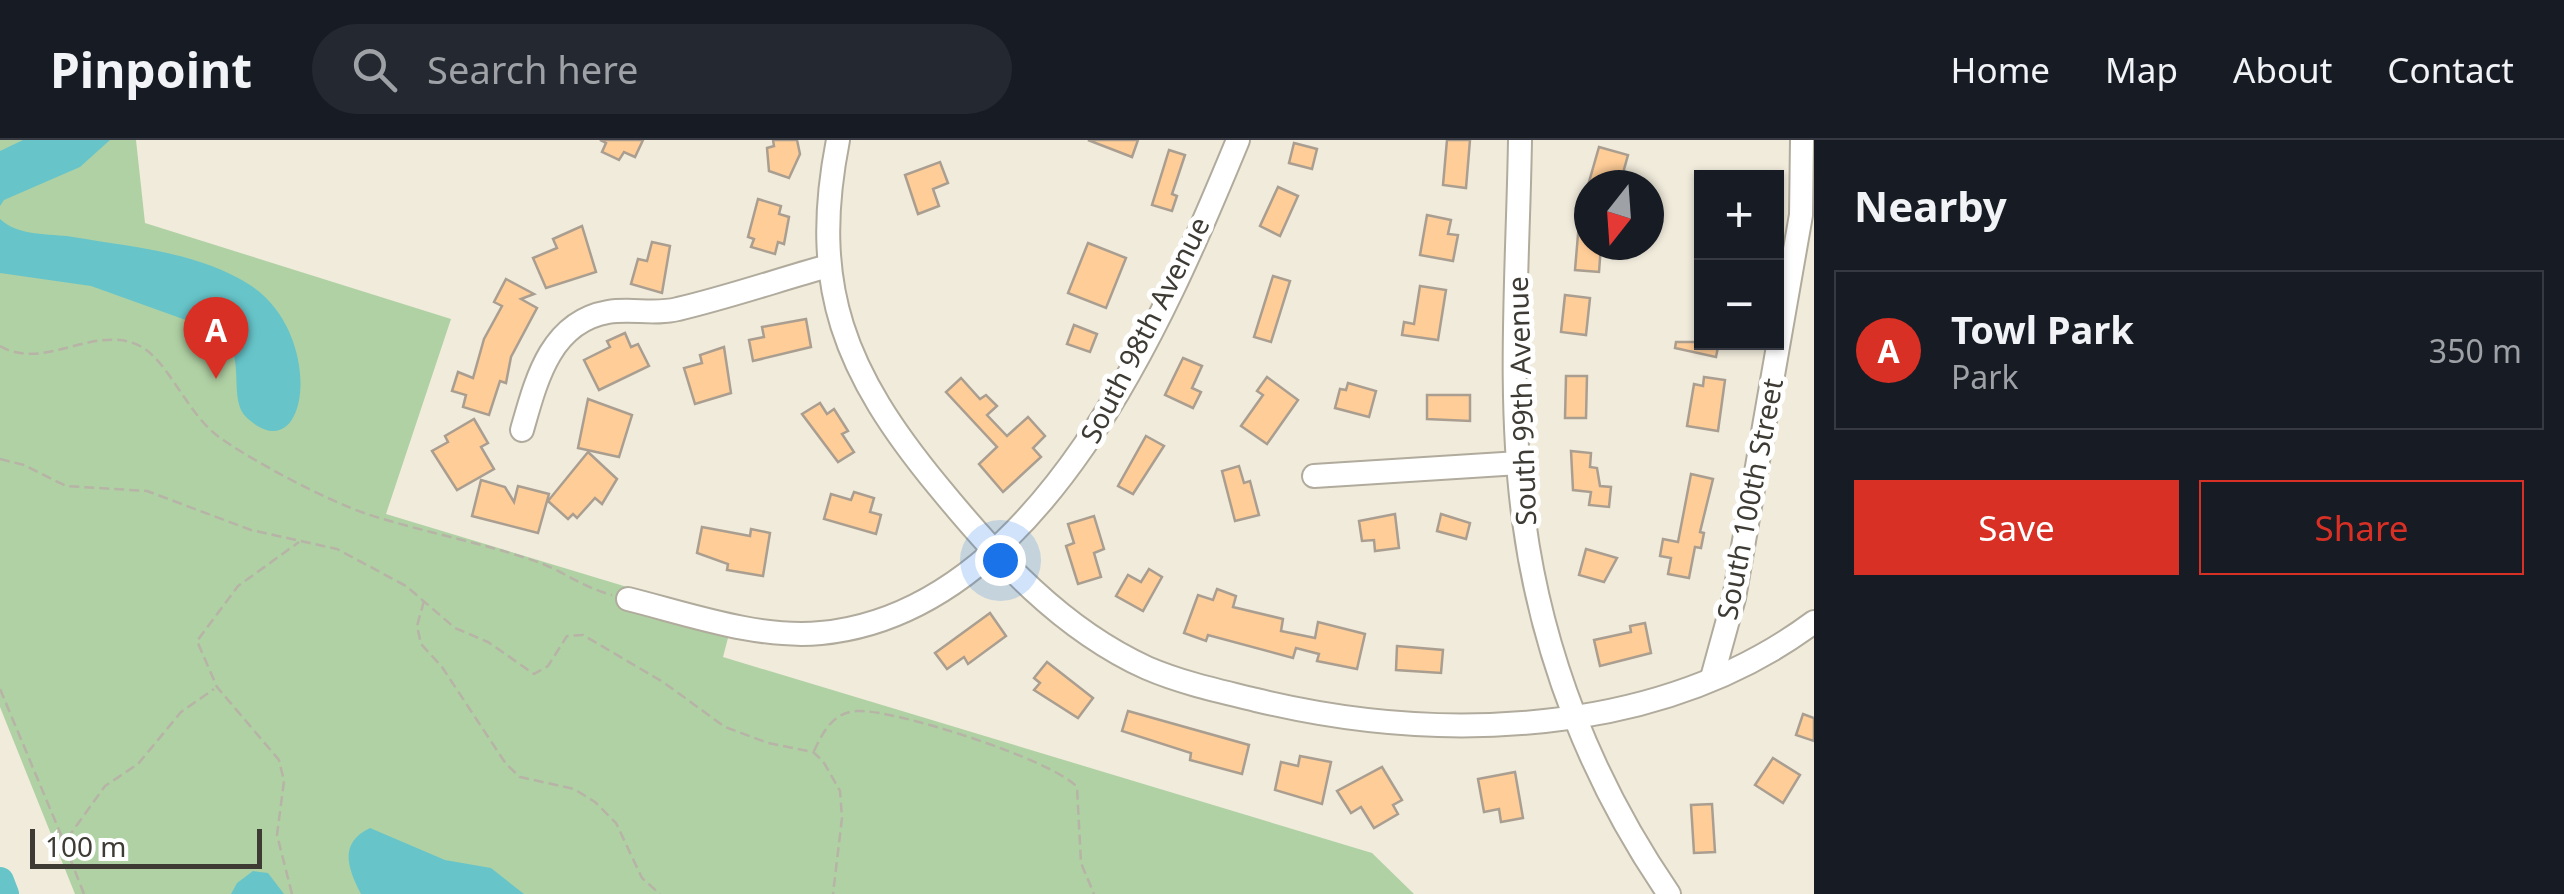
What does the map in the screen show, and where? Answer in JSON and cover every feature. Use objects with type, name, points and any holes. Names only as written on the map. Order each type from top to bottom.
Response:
[{"type":"street","points":[[838,140],[825,246],[828,266],[846,340],[879,407],[916,459],[993,551],[1036,594],[1078,626],[1146,667],[1195,685],[1321,716],[1396,724],[1462,725],[1574,715],[1656,698],[1749,663],[1814,622]]},
{"type":"street","name":"South 98th Avenue","points":[[628,599],[717,621],[823,633],[875,622],[944,589],[993,551],[1052,491],[1093,437],[1139,352],[1238,140]]},
{"type":"street","name":"South 99th Avenue","points":[[1520,140],[1519,463],[1533,576],[1590,760],[1668,894]]},
{"type":"street","name":"South 100th Street","points":[[1712,678],[1734,598],[1801,215],[1802,140]]},
{"type":"street","points":[[522,430],[536,380],[551,348],[571,328],[607,312],[673,310],[828,266]]},
{"type":"street","points":[[1314,476],[1519,463]]},
{"type":"path","points":[[0,346],[24,355],[114,338],[135,344],[155,357],[193,413],[221,439],[354,509],[544,564],[585,588],[628,599]]},
{"type":"path","points":[[0,459],[24,465],[66,486],[147,492],[251,530],[366,562],[424,601],[455,628],[488,642],[528,672],[542,672],[568,636],[582,635],[663,682],[725,726],[768,743],[813,752],[830,769],[840,792],[843,835],[833,894]]},
{"type":"path","points":[[292,894],[276,834],[283,771],[217,688],[198,648],[198,635],[250,576],[300,542]]},
{"type":"path","points":[[424,601],[417,626],[421,644],[486,729],[506,764],[520,777],[574,789],[596,802],[616,822],[642,878],[660,894]]},
{"type":"path","points":[[64,843],[105,786],[138,764],[181,712],[217,688]]},
{"type":"path","points":[[0,689],[84,894]]},
{"type":"path","points":[[813,752],[831,722],[858,710],[930,727],[1060,770],[1077,787],[1081,864],[1094,894]]},
{"type":"green space","points":[[0,140],[136,140],[145,223],[451,319],[386,514],[733,619],[723,657],[1372,853],[1414,894],[75,894],[0,707]]},
{"type":"water","points":[[23,140],[110,140],[80,167],[4,200],[0,206],[0,151]]},
{"type":"water","points":[[0,219],[25,232],[187,258],[250,285],[274,307],[290,334],[299,363],[300,391],[295,413],[284,428],[268,430],[247,418],[238,400],[234,354],[222,333],[91,286],[0,273]]},
{"type":"water","points":[[370,828],[445,860],[491,868],[524,894],[361,894],[352,875],[350,849],[353,841]]},
{"type":"water","points":[[253,871],[268,873],[284,894],[231,894],[237,883]]},
{"type":"building","points":[[600,140],[643,140],[635,157],[624,152],[619,160],[602,152],[606,143]]},
{"type":"building","points":[[773,140],[797,140],[800,154],[789,178],[769,171],[767,148],[774,146]]},
{"type":"building","points":[[1088,140],[1138,140],[1132,157]]},
{"type":"building","points":[[1447,140],[1470,140],[1466,188],[1443,185]]},
{"type":"building","points":[[1294,143],[1317,149],[1312,169],[1289,163]]},
{"type":"building","points":[[1599,147],[1628,155],[1624,170],[1592,170]]},
{"type":"building","points":[[1169,150],[1185,155],[1172,194],[1177,196],[1172,211],[1152,205]]},
{"type":"building","points":[[940,162],[948,183],[933,189],[939,206],[918,214],[905,175]]},
{"type":"building","points":[[1278,187],[1298,196],[1280,236],[1260,226]]},
{"type":"building","points":[[758,199],[781,206],[779,214],[789,217],[784,244],[778,242],[775,254],[751,247],[754,239],[748,237]]},
{"type":"building","points":[[1427,215],[1451,220],[1448,234],[1458,235],[1453,261],[1420,255]]},
{"type":"building","points":[[582,226],[596,272],[546,288],[533,258],[557,248],[553,239]]},
{"type":"building","points":[[652,242],[670,246],[662,293],[631,284],[638,259],[647,261]]},
{"type":"building","points":[[1088,243],[1126,258],[1106,308],[1068,293]]},
{"type":"building","points":[[1576,260],[1600,260],[1599,272],[1575,270]]},
{"type":"building","points":[[1273,276],[1290,281],[1271,342],[1254,337]]},
{"type":"building","points":[[506,279],[534,294],[521,299],[537,308],[511,357],[506,383],[500,381],[489,415],[463,407],[466,395],[452,391],[458,372],[473,378],[484,339],[502,306],[494,302]]},
{"type":"building","points":[[1420,286],[1446,290],[1438,340],[1402,335],[1404,322],[1414,324]]},
{"type":"building","points":[[1565,295],[1590,298],[1586,335],[1561,332]]},
{"type":"building","points":[[806,319],[811,347],[753,361],[749,340],[764,337],[762,327]]},
{"type":"building","points":[[1074,325],[1097,334],[1090,352],[1067,344]]},
{"type":"building","points":[[625,333],[631,347],[638,344],[649,366],[599,390],[584,360],[610,347],[607,341]]},
{"type":"building","points":[[1676,342],[1694,342],[1694,350],[1717,350],[1716,357],[1675,348]]},
{"type":"building","points":[[724,347],[731,393],[695,404],[684,368],[702,363],[700,355]]},
{"type":"building","points":[[1183,358],[1202,366],[1192,388],[1201,392],[1193,408],[1165,395]]},
{"type":"building","points":[[1566,376],[1587,376],[1586,418],[1565,418]]},
{"type":"building","points":[[1267,377],[1298,400],[1267,444],[1241,426],[1263,395],[1257,391]]},
{"type":"building","points":[[1704,377],[1725,380],[1718,431],[1687,426],[1694,384],[1703,386]]},
{"type":"building","points":[[961,378],[980,399],[986,395],[997,406],[987,415],[1007,436],[1028,417],[1045,436],[1033,448],[1041,457],[1003,492],[979,464],[997,447],[946,392]]},
{"type":"building","points":[[1348,383],[1376,391],[1369,417],[1335,408],[1340,389],[1346,390]]},
{"type":"building","points":[[1427,395],[1470,395],[1470,421],[1427,419]]},
{"type":"building","points":[[588,399],[632,415],[619,457],[578,448]]},
{"type":"building","points":[[820,403],[827,414],[834,409],[848,431],[842,434],[854,452],[838,462],[802,414]]},
{"type":"building","points":[[474,419],[488,443],[481,447],[494,469],[457,490],[432,451],[448,442],[445,436]]},
{"type":"building","points":[[1146,436],[1164,446],[1133,494],[1118,486]]},
{"type":"building","points":[[1571,451],[1591,453],[1590,467],[1597,468],[1600,486],[1611,487],[1609,507],[1589,505],[1591,492],[1573,490]]},
{"type":"building","points":[[588,452],[617,479],[602,504],[595,498],[577,518],[573,514],[568,519],[548,501]]},
{"type":"building","points":[[1239,466],[1244,483],[1250,481],[1259,515],[1235,521],[1222,471]]},
{"type":"building","points":[[1691,474],[1713,479],[1700,532],[1704,533],[1701,548],[1695,547],[1689,578],[1668,574],[1671,558],[1660,556],[1663,539],[1678,542]]},
{"type":"building","points":[[481,480],[505,487],[514,502],[518,486],[549,494],[538,533],[472,516]]},
{"type":"building","points":[[854,492],[874,498],[870,512],[881,515],[876,534],[824,519],[831,494],[851,500]]},
{"type":"building","points":[[1395,514],[1399,548],[1375,551],[1374,540],[1362,541],[1359,521]]},
{"type":"building","points":[[1441,514],[1470,523],[1466,539],[1437,531]]},
{"type":"building","points":[[1094,516],[1104,549],[1094,553],[1101,577],[1078,584],[1066,546],[1074,543],[1068,524]]},
{"type":"building","points":[[702,527],[750,536],[751,529],[770,533],[763,576],[727,570],[728,564],[697,553]]},
{"type":"building","points":[[1586,549],[1617,558],[1604,582],[1579,575]]},
{"type":"building","points":[[1149,569],[1162,577],[1143,611],[1116,596],[1128,575],[1141,582]]},
{"type":"building","points":[[1217,589],[1236,596],[1233,607],[1283,619],[1281,631],[1315,638],[1318,622],[1365,634],[1357,669],[1317,661],[1319,654],[1296,648],[1293,658],[1208,635],[1206,641],[1184,633],[1198,595],[1213,600]]},
{"type":"building","points":[[990,613],[1006,636],[968,664],[964,657],[947,669],[935,653]]},
{"type":"building","points":[[1645,623],[1651,653],[1600,666],[1594,640],[1631,632],[1630,626]]},
{"type":"building","points":[[1397,646],[1443,650],[1441,673],[1396,670]]},
{"type":"building","points":[[1047,662],[1093,698],[1078,718],[1034,690],[1040,683],[1034,678]]},
{"type":"building","points":[[1128,711],[1249,745],[1242,774],[1190,760],[1191,753],[1122,731]]},
{"type":"building","points":[[1803,714],[1814,718],[1814,741],[1796,735]]},
{"type":"building","points":[[1300,756],[1331,762],[1322,804],[1275,790],[1281,762],[1298,766]]},
{"type":"building","points":[[1773,758],[1800,775],[1783,803],[1755,785]]},
{"type":"building","points":[[1382,767],[1402,800],[1393,805],[1398,814],[1374,828],[1361,807],[1351,813],[1337,791]]},
{"type":"building","points":[[1515,772],[1523,818],[1501,822],[1499,809],[1484,812],[1478,779]]},
{"type":"building","points":[[1712,804],[1715,852],[1694,853],[1691,805]]},
{"type":"waterway","points":[[0,881],[5,894]]},
{"type":"place","name":"Towl Park","points":[[216,379]]}]
